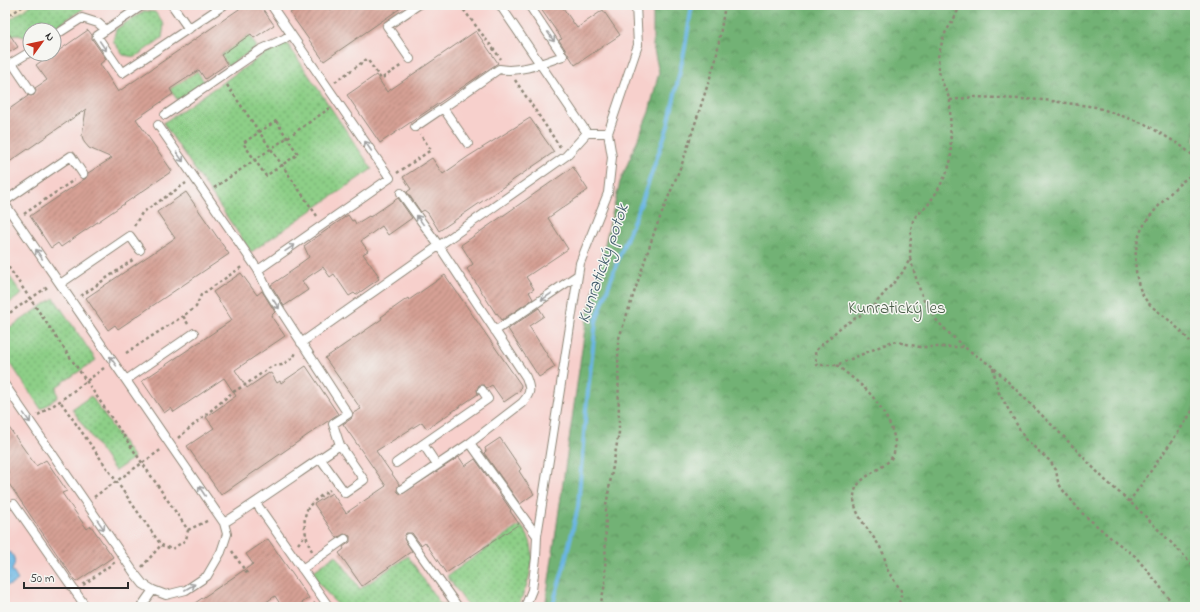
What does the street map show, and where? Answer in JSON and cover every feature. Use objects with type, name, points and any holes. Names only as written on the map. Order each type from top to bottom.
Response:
[{"type":"lane","points":[[142,5],[97,36],[122,74],[224,5]]},
{"type":"lane","points":[[172,5],[189,29]]},
{"type":"lane","points":[[258,270],[390,178],[271,5]]},
{"type":"lane","points":[[410,60],[386,26],[418,5]]},
{"type":"lane","points":[[500,5],[588,133]]},
{"type":"lane","points":[[415,127],[499,69],[510,71],[540,64],[563,56],[529,5]]},
{"type":"lane","points":[[525,607],[532,590],[537,536],[580,264],[608,193],[612,157],[608,133],[638,45],[636,5]]},
{"type":"lane","points":[[62,31],[82,18],[98,23],[106,30]]},
{"type":"lane","points":[[165,115],[260,50],[284,39],[291,34]]},
{"type":"lane","points":[[22,57],[8,65],[31,91]]},
{"type":"lane","points":[[444,108],[468,144]]},
{"type":"lane","points":[[158,125],[258,270],[268,291],[348,414],[333,424],[340,445],[364,480],[345,493],[320,458]]},
{"type":"lane","points":[[301,343],[566,156],[588,133],[608,133]]},
{"type":"lane","points":[[5,385],[122,557],[143,584],[166,595],[186,590],[207,576],[222,552],[227,534],[224,523],[5,202],[71,156],[84,174]]},
{"type":"lane","points":[[401,193],[439,246],[526,377],[530,386],[529,396],[522,403],[470,443],[402,489]]},
{"type":"lane","points":[[60,284],[130,236],[140,250]]},
{"type":"lane","points":[[495,331],[578,275]]},
{"type":"lane","points":[[126,380],[194,333]]},
{"type":"lane","points":[[396,463],[488,399],[482,390]]},
{"type":"lane","points":[[470,443],[537,536]]},
{"type":"lane","points":[[423,444],[438,465]]},
{"type":"lane","points":[[224,523],[340,445]]},
{"type":"lane","points":[[256,502],[329,607]]},
{"type":"lane","points":[[14,504],[86,607]]},
{"type":"lane","points":[[409,538],[458,607]]},
{"type":"lane","points":[[302,569],[345,539]]},
{"type":"lane","points":[[141,607],[153,590]]},
{"type":"path","points":[[5,18],[25,5]]},
{"type":"path","points":[[600,607],[605,584],[606,506],[619,432],[618,341],[655,230],[683,161],[714,66],[725,5]]},
{"type":"path","points":[[960,5],[944,35],[938,56],[939,72],[942,84],[950,100],[951,159],[948,170],[939,188],[928,205],[916,216],[911,230],[910,259],[922,296],[930,311],[945,329],[964,347],[993,367],[1105,480],[1140,511],[1195,567]]},
{"type":"path","points":[[332,84],[367,59],[382,79],[410,60]]},
{"type":"path","points":[[221,76],[323,226]]},
{"type":"path","points":[[950,100],[975,96],[1036,100],[1096,107],[1145,124],[1180,145],[1195,157]]},
{"type":"path","points":[[204,192],[209,191],[338,103]]},
{"type":"path","points":[[276,121],[298,154],[266,176],[244,144],[260,132],[276,121]]},
{"type":"path","points":[[394,175],[430,150],[415,127]]},
{"type":"path","points":[[1195,173],[1188,176],[1173,190],[1143,226],[1135,261],[1137,280],[1142,294],[1150,305],[1172,322],[1195,347]]},
{"type":"path","points":[[16,220],[84,174]]},
{"type":"path","points":[[72,302],[137,256],[140,250]]},
{"type":"path","points":[[910,259],[902,273],[874,304],[860,316],[841,327],[815,350],[816,365],[837,365],[893,341],[920,347],[964,347]]},
{"type":"path","points":[[5,262],[188,530],[186,540],[172,549],[161,545],[60,401]]},
{"type":"path","points":[[126,353],[196,307],[201,295],[243,266]]},
{"type":"path","points":[[5,316],[49,285]]},
{"type":"path","points":[[183,316],[194,333]]},
{"type":"path","points":[[86,503],[184,434],[233,392],[245,386],[272,366],[282,365],[294,357],[301,343]]},
{"type":"path","points":[[837,365],[871,395],[884,412],[894,434],[895,448],[892,456],[880,468],[859,483],[854,497],[858,516],[882,551],[887,569],[902,592],[898,607]]},
{"type":"path","points":[[993,367],[998,391],[1005,404],[1025,439],[1050,461],[1056,470],[1058,482],[1062,489],[1082,513],[1135,556],[1175,607]]},
{"type":"path","points":[[29,421],[60,401],[104,368]]},
{"type":"path","points":[[1129,502],[1195,406]]},
{"type":"path","points":[[317,558],[308,544],[306,518],[308,508],[315,501],[339,484]]},
{"type":"path","points":[[188,530],[219,516]]},
{"type":"path","points":[[225,541],[248,575]]},
{"type":"path","points":[[135,574],[161,545]]},
{"type":"path","points":[[74,590],[122,557]]},
{"type":"shaded area","points":[[31,5],[653,5],[653,46],[659,72],[649,112],[544,607],[5,607],[5,23]]},
{"type":"green space","points":[[31,5],[87,5],[62,23],[22,22],[22,36],[15,34],[5,41],[5,23]]},
{"type":"green space","name":"Kunratický les","points":[[653,5],[1195,5],[1195,607],[544,607],[586,321],[620,182],[649,112],[659,72],[653,46]]},
{"type":"green space","points":[[144,11],[155,12],[164,25],[162,38],[135,57],[123,55],[113,41],[116,29]]},
{"type":"green space","points":[[249,35],[257,47],[228,66],[221,55]]},
{"type":"green space","points":[[285,40],[372,169],[251,252],[163,123]]},
{"type":"green space","points":[[197,71],[205,83],[178,101],[170,89]]},
{"type":"green space","points":[[5,270],[22,294],[5,306]]},
{"type":"green space","points":[[54,298],[96,360],[56,387],[58,397],[41,409],[5,355],[5,323],[11,327]]},
{"type":"green space","points":[[91,396],[134,458],[115,471],[72,409]]},
{"type":"green space","points":[[520,525],[526,532],[529,539],[532,549],[532,558],[530,575],[518,607],[469,607],[447,576]]},
{"type":"green space","points":[[336,555],[360,589],[408,556],[440,604],[449,605],[451,607],[340,607],[311,573]]},
{"type":"water","points":[[5,550],[14,558],[15,561],[12,570],[18,580],[11,585],[5,586]]},
{"type":"building","points":[[245,5],[260,5],[274,25],[254,38],[251,34],[221,55],[227,64],[205,79],[199,70],[170,89],[173,94],[136,119],[172,171],[61,247],[58,243],[51,248],[30,216],[86,178],[88,173],[112,158],[89,148],[84,142],[82,136],[86,109],[5,165],[5,112],[28,96],[27,95],[34,95],[36,91],[35,88],[47,80],[36,65],[40,62],[62,62],[62,48],[88,30],[92,35],[92,39],[106,59],[100,64],[118,92]]},
{"type":"building","points":[[302,5],[327,5],[330,10],[338,5],[405,5],[324,61],[290,13]]},
{"type":"building","points":[[538,5],[561,5],[577,28],[603,10],[620,35],[575,65],[559,40],[562,39]]},
{"type":"building","points":[[5,27],[18,47],[5,55]]},
{"type":"building","points":[[476,31],[498,63],[380,143],[347,95],[376,75],[387,92]]},
{"type":"building","points":[[530,118],[554,152],[439,231],[428,213],[424,210],[421,212],[407,192],[411,189],[403,177],[432,158],[443,174]]},
{"type":"building","points":[[573,167],[588,190],[548,218],[568,249],[526,277],[534,289],[529,292],[533,299],[502,320],[497,313],[496,314],[467,269],[473,264],[461,245]]},
{"type":"building","points":[[186,192],[229,254],[118,329],[115,325],[108,330],[86,298],[175,238],[157,212]]},
{"type":"building","points":[[398,198],[412,218],[388,235],[382,226],[361,241],[368,251],[363,254],[379,276],[377,276],[379,279],[356,295],[354,293],[349,296],[334,274],[330,277],[323,267],[302,281],[308,290],[284,306],[271,285],[299,266],[298,265],[309,257],[304,246],[348,215],[356,224],[369,216],[370,217]]},
{"type":"building","points":[[241,273],[257,295],[262,291],[275,312],[272,315],[273,319],[285,336],[235,370],[247,388],[269,373],[271,373],[277,383],[280,381],[281,383],[306,366],[338,414],[221,495],[187,446],[214,428],[206,417],[236,396],[224,378],[174,412],[171,408],[164,413],[142,381],[232,320],[213,292]]},
{"type":"building","points":[[445,275],[521,385],[520,390],[504,402],[492,385],[487,388],[484,385],[479,385],[477,390],[478,394],[427,429],[422,422],[376,451],[399,484],[397,490],[402,494],[459,457],[465,466],[475,459],[511,510],[510,511],[519,524],[446,573],[425,542],[421,545],[412,533],[406,533],[404,539],[412,551],[362,586],[339,553],[344,549],[343,547],[350,542],[350,536],[344,534],[337,538],[314,504],[332,493],[346,513],[386,486],[343,424],[351,419],[353,413],[361,409],[325,358],[382,319],[381,317],[408,298],[409,300]]},
{"type":"building","points":[[539,308],[544,316],[529,326],[555,367],[539,377],[508,329]]},
{"type":"building","points":[[5,422],[36,466],[46,460],[67,491],[62,493],[87,529],[91,526],[113,557],[76,582],[5,478],[9,473],[5,467]]},
{"type":"building","points":[[500,438],[521,469],[519,471],[534,494],[520,504],[484,453],[486,451],[485,448]]},
{"type":"building","points":[[268,539],[309,598],[296,607],[282,607],[275,596],[259,607],[189,607],[253,564],[246,554]]},
{"type":"waterway","name":"Kunratický potok","points":[[552,607],[563,570],[578,507],[586,409],[596,321],[619,257],[642,201],[668,126],[685,48],[692,5]]}]
